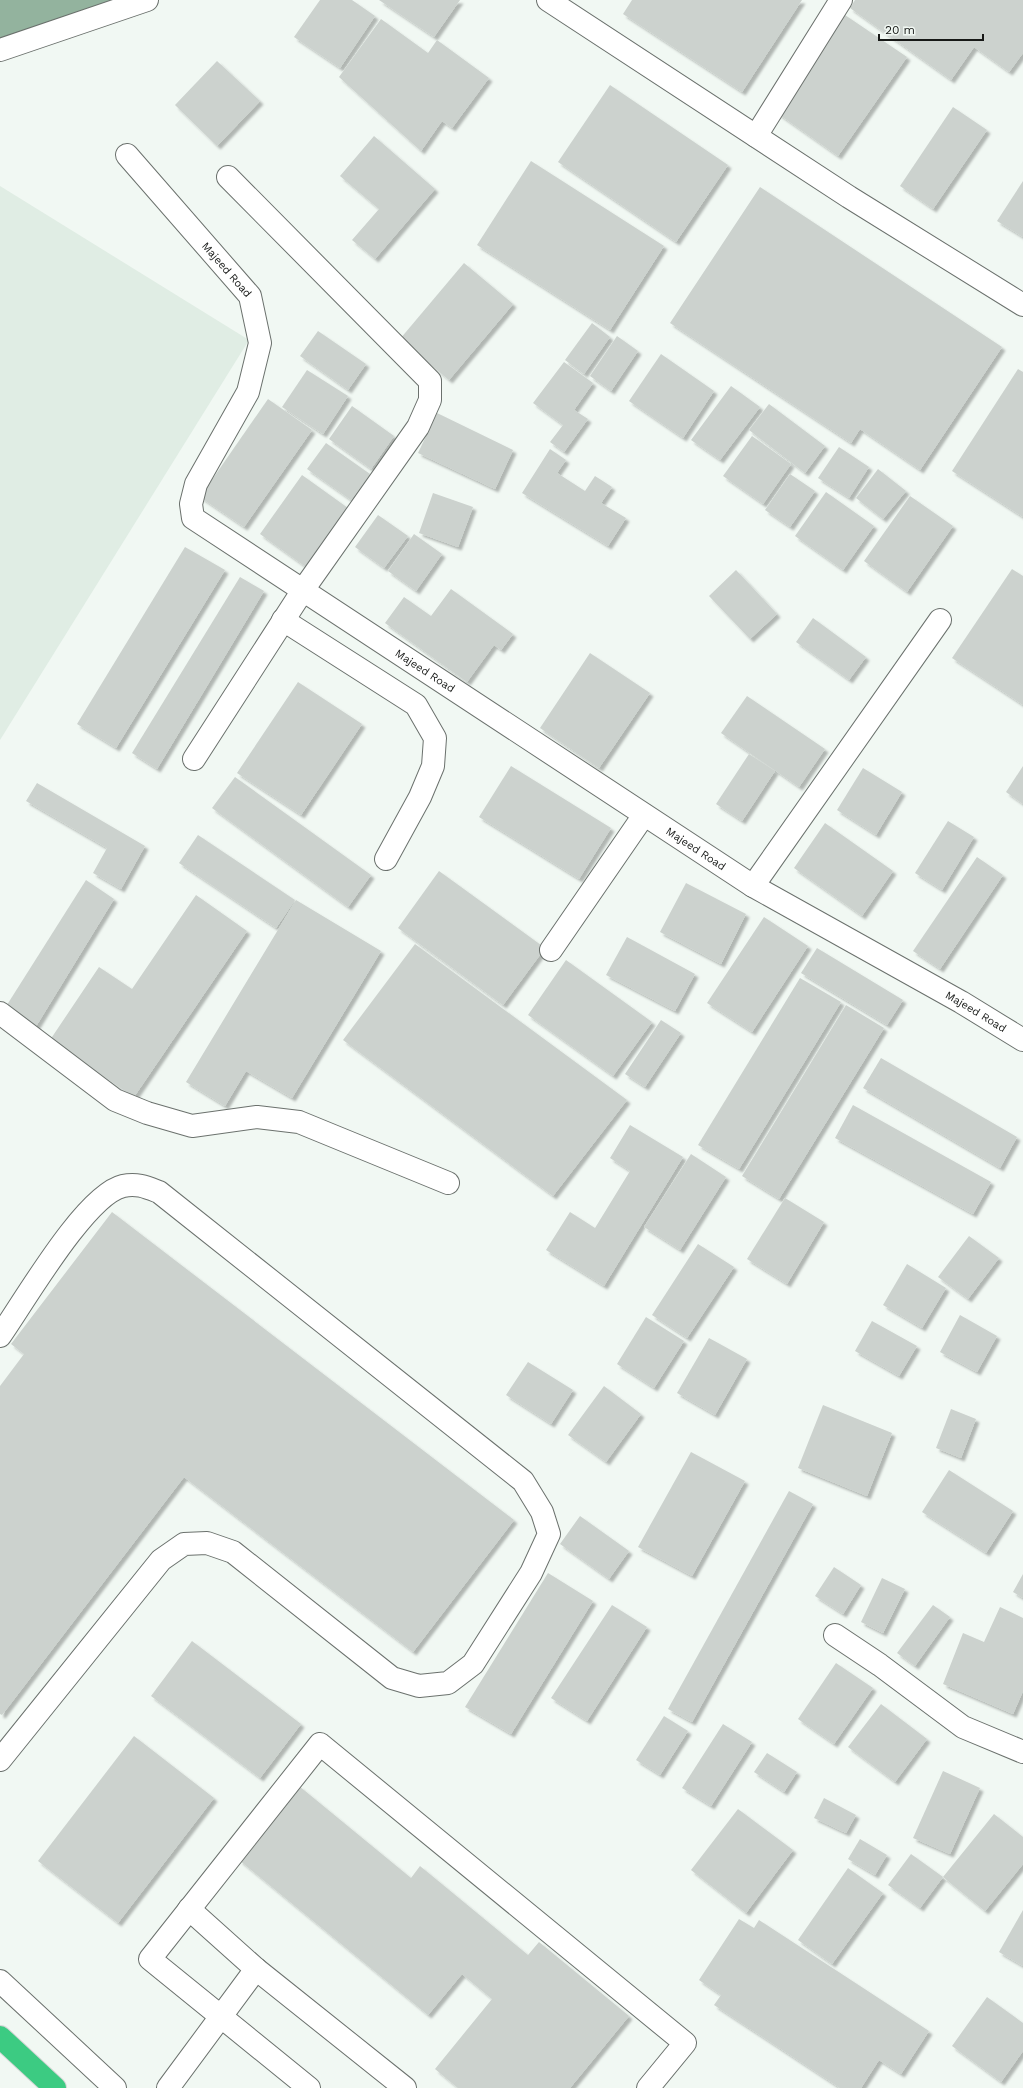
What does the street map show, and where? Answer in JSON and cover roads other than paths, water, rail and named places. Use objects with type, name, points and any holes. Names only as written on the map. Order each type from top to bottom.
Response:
[{"type":"highway","points":[[0,2037],[55,2088]]},
{"type":"street","points":[[0,50],[147,0]]},
{"type":"street","points":[[548,0],[849,197],[1023,305]]},
{"type":"street","points":[[756,136],[840,0]]},
{"type":"street","name":"Majeed Road","points":[[127,155],[250,296],[260,342],[248,392],[196,484],[191,504],[193,518],[753,886],[961,1002],[1023,1040]]},
{"type":"street","points":[[194,759],[303,590],[418,427],[430,400],[430,381],[228,177]]},
{"type":"street","points":[[283,620],[416,705],[435,738],[433,766],[420,798],[386,860]]},
{"type":"street","points":[[753,886],[940,620]]},
{"type":"street","points":[[552,950],[644,815]]},
{"type":"street","points":[[0,1013],[115,1100],[147,1113],[192,1126],[257,1117],[299,1122],[448,1183]]},
{"type":"street","points":[[0,1336],[77,1222],[100,1199],[122,1187],[138,1184],[158,1192],[523,1482],[542,1512],[549,1534],[531,1573],[473,1664],[448,1683],[419,1686],[392,1678],[233,1552],[207,1543],[184,1544],[161,1560],[0,1760]]},
{"type":"street","points":[[835,1635],[880,1665],[963,1727],[1023,1752]]},
{"type":"street","points":[[310,2088],[150,1959],[320,1744],[685,2043],[648,2088]]},
{"type":"street","points":[[189,1909],[256,1969],[405,2088]]},
{"type":"street","points":[[168,2088],[222,2017],[256,1969]]},
{"type":"street","points":[[0,1981],[115,2088]]}]
